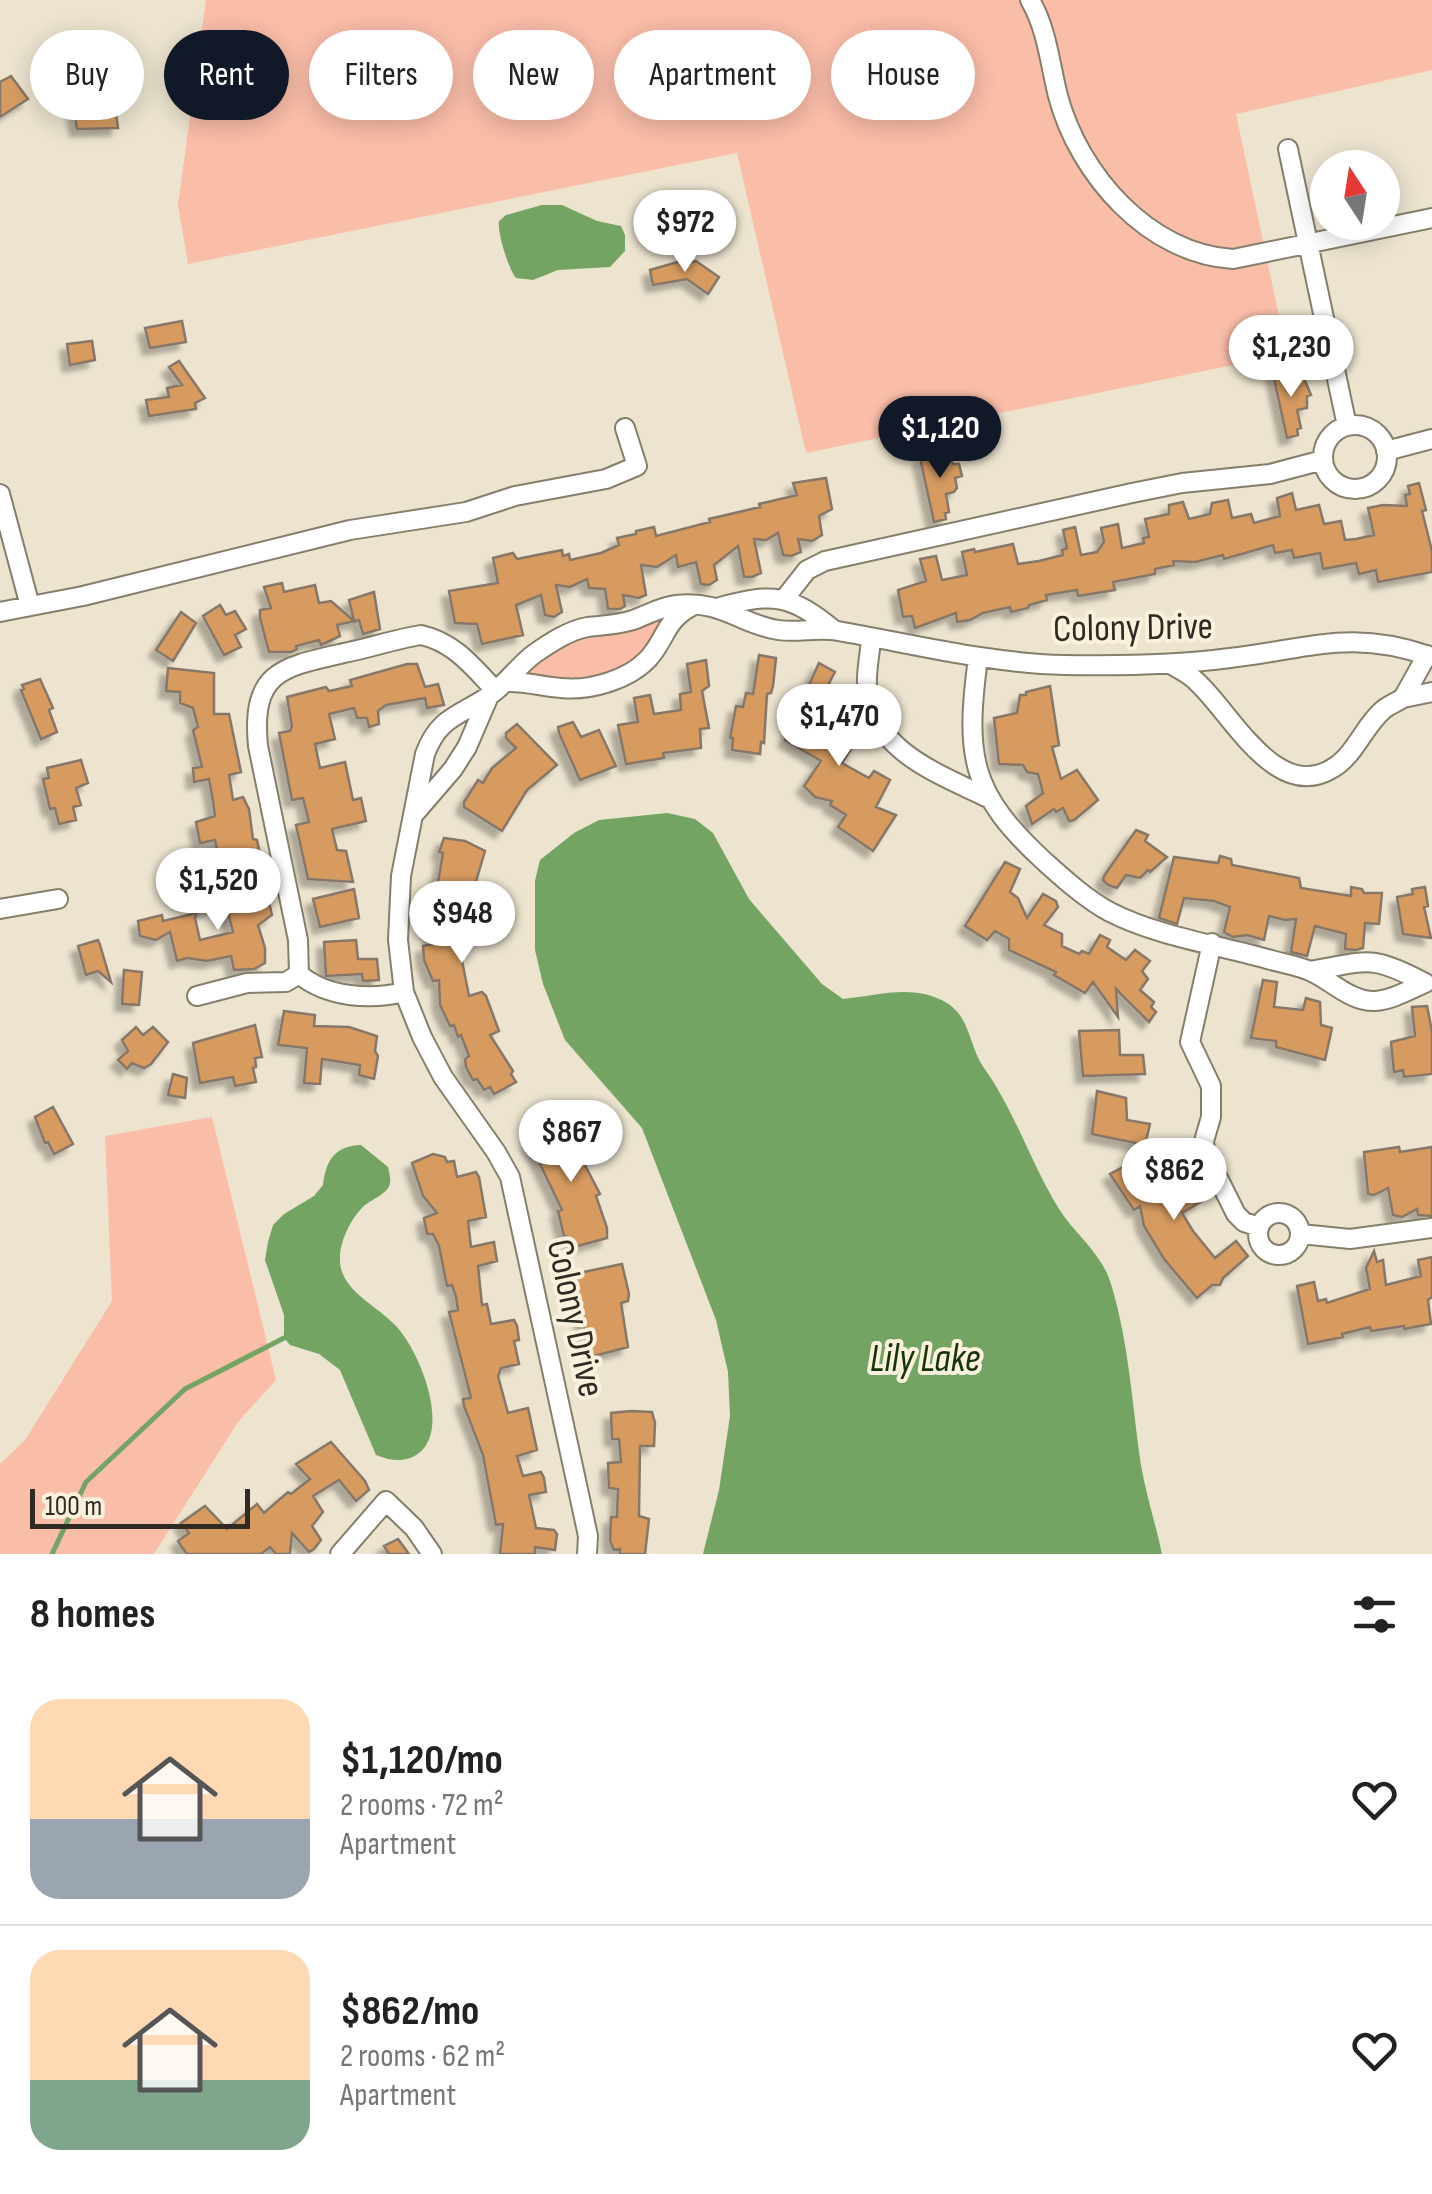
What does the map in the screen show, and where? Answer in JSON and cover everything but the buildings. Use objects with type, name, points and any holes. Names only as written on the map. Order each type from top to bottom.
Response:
[{"type":"street","points":[[1030,0],[1050,52],[1068,126],[1083,156],[1113,197],[1177,245],[1208,258],[1233,259],[1432,218]]},
{"type":"street","points":[[1288,149],[1347,426]]},
{"type":"street","points":[[1357,425],[1375,432],[1386,451],[1379,478],[1361,488],[1350,488],[1332,479],[1323,460],[1331,435],[1347,426],[1357,425]]},
{"type":"street","points":[[0,612],[350,530],[466,512],[515,496],[606,480],[637,466],[625,428]]},
{"type":"street","points":[[1386,451],[1432,439]]},
{"type":"street","points":[[786,598],[806,570],[825,561],[1132,493],[1182,483],[1270,474],[1323,460]]},
{"type":"street","points":[[0,494],[30,606]]},
{"type":"street","name":"Colony Drive","points":[[587,1554],[588,1536],[510,1177],[444,1077],[404,992],[398,940],[401,876],[416,813],[418,784],[431,738],[444,722],[497,689],[522,664],[564,635],[586,627],[631,620],[656,610],[694,605],[720,607],[766,596],[786,598],[809,609],[834,630]]},
{"type":"street","points":[[416,813],[453,769],[497,689],[526,681],[580,688],[623,677],[649,657],[669,622],[694,605]]},
{"type":"street","name":"Colony Drive","points":[[720,607],[775,630],[834,630],[978,658],[1064,665],[1170,664],[1234,658],[1312,643],[1364,640],[1430,656]]},
{"type":"street","points":[[404,992],[377,998],[359,996],[311,984],[299,974],[298,940],[258,746],[255,715],[264,684],[304,661],[421,636],[436,638],[457,650],[497,689]]},
{"type":"street","points":[[871,640],[867,686],[873,714],[890,742],[926,766],[986,796]]},
{"type":"street","points":[[1403,698],[1430,656]]},
{"type":"street","points":[[978,658],[972,712],[974,751],[986,796],[1014,833],[1082,894],[1111,912],[1170,933],[1310,970],[1351,996],[1371,1001],[1389,998],[1428,981]]},
{"type":"street","points":[[1170,664],[1195,680],[1268,761],[1285,773],[1300,777],[1333,768],[1383,710],[1403,698],[1432,692]]},
{"type":"street","points":[[0,909],[58,899]]},
{"type":"street","points":[[1212,943],[1190,1042],[1212,1086],[1205,1152],[1236,1214],[1244,1222],[1259,1226]]},
{"type":"street","points":[[1310,970],[1370,960],[1394,965],[1428,981]]},
{"type":"street","points":[[197,996],[247,983],[286,982],[299,974]]},
{"type":"street","points":[[1281,1212],[1294,1218],[1301,1234],[1294,1250],[1274,1254],[1259,1241],[1259,1226],[1268,1216],[1281,1212]]},
{"type":"street","points":[[1301,1234],[1350,1239],[1432,1228]]},
{"type":"street","points":[[340,1554],[386,1502],[414,1528],[432,1554]]},
{"type":"shaded area","points":[[206,0],[1432,0],[1432,70],[1236,114],[1287,354],[806,453],[737,153],[188,264],[178,205],[190,120],[289,120],[289,30],[202,30]]},
{"type":"shaded area","points":[[666,616],[634,664],[581,684],[527,677],[524,672],[564,641]]},
{"type":"shaded area","points":[[212,1117],[276,1380],[238,1422],[154,1554],[0,1554],[0,1464],[25,1440],[112,1301],[105,1136]]},
{"type":"water","points":[[542,205],[562,205],[597,221],[621,226],[625,251],[610,267],[558,270],[533,280],[516,278],[504,251],[499,221],[506,215]]},
{"type":"water","name":"Lily Lake","points":[[667,813],[695,819],[713,833],[749,899],[822,984],[843,999],[908,992],[947,1003],[961,1017],[979,1060],[1005,1102],[1049,1192],[1107,1273],[1122,1329],[1141,1465],[1162,1554],[703,1554],[719,1490],[730,1416],[728,1372],[716,1320],[642,1128],[565,1040],[543,984],[535,950],[535,881],[540,860],[574,833],[599,820]]},
{"type":"water","points":[[361,1145],[388,1167],[390,1183],[350,1224],[340,1251],[341,1269],[352,1288],[405,1337],[422,1370],[432,1408],[432,1426],[419,1453],[404,1460],[376,1455],[340,1370],[319,1354],[290,1345],[284,1338],[284,1315],[265,1260],[273,1225],[314,1196],[323,1185],[333,1156],[344,1148]]},
{"type":"waterway","points":[[52,1554],[86,1482],[185,1389],[284,1338]]}]
